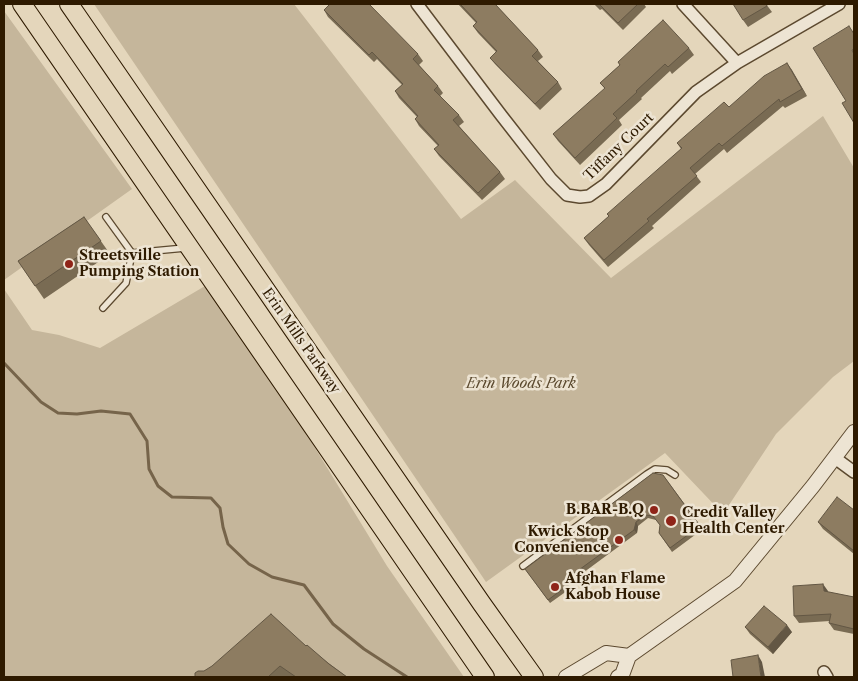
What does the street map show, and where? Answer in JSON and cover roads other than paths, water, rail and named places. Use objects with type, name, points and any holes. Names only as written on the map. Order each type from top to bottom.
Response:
[{"type":"main road","points":[[22,4],[485,677]]},
{"type":"main road","name":"Erin Mills Parkway","points":[[69,4],[534,677]]},
{"type":"street","name":"Tiffany Court","points":[[417,4],[500,115],[551,179],[561,190],[573,197],[589,196],[598,191],[696,92],[737,62],[839,4]]},
{"type":"street","points":[[684,4],[737,62]]},
{"type":"street","points":[[618,677],[622,675],[629,656],[735,581],[854,432]]},
{"type":"street","points":[[835,458],[854,472]]},
{"type":"street","points":[[566,677],[606,653],[629,656]]},
{"type":"lane","points":[[103,308],[126,283],[132,253],[106,217]]},
{"type":"lane","points":[[132,253],[190,248]]},
{"type":"lane","points":[[524,566],[655,469],[666,470],[675,474]]},
{"type":"waterway","points":[[4,363],[41,402],[58,413],[77,414],[101,411],[130,414],[147,441],[149,469],[158,486],[172,497],[211,498],[220,508],[228,544],[249,564],[272,577],[304,585],[333,624],[364,649],[407,677]]},
{"type":"place","name":"Streetsville Pumping Station","points":[[69,264]]},
{"type":"place","name":"B.BAR-B.Q","points":[[654,510]]},
{"type":"place","name":"Credit Valley Health Center","points":[[671,521]]},
{"type":"place","name":"Kwick Stop Convenience","points":[[619,540]]},
{"type":"place","name":"Afghan Flame Kabob House","points":[[555,587]]},
{"type":"park label","name":"Erin Woods Park","points":[[521,384]]}]
